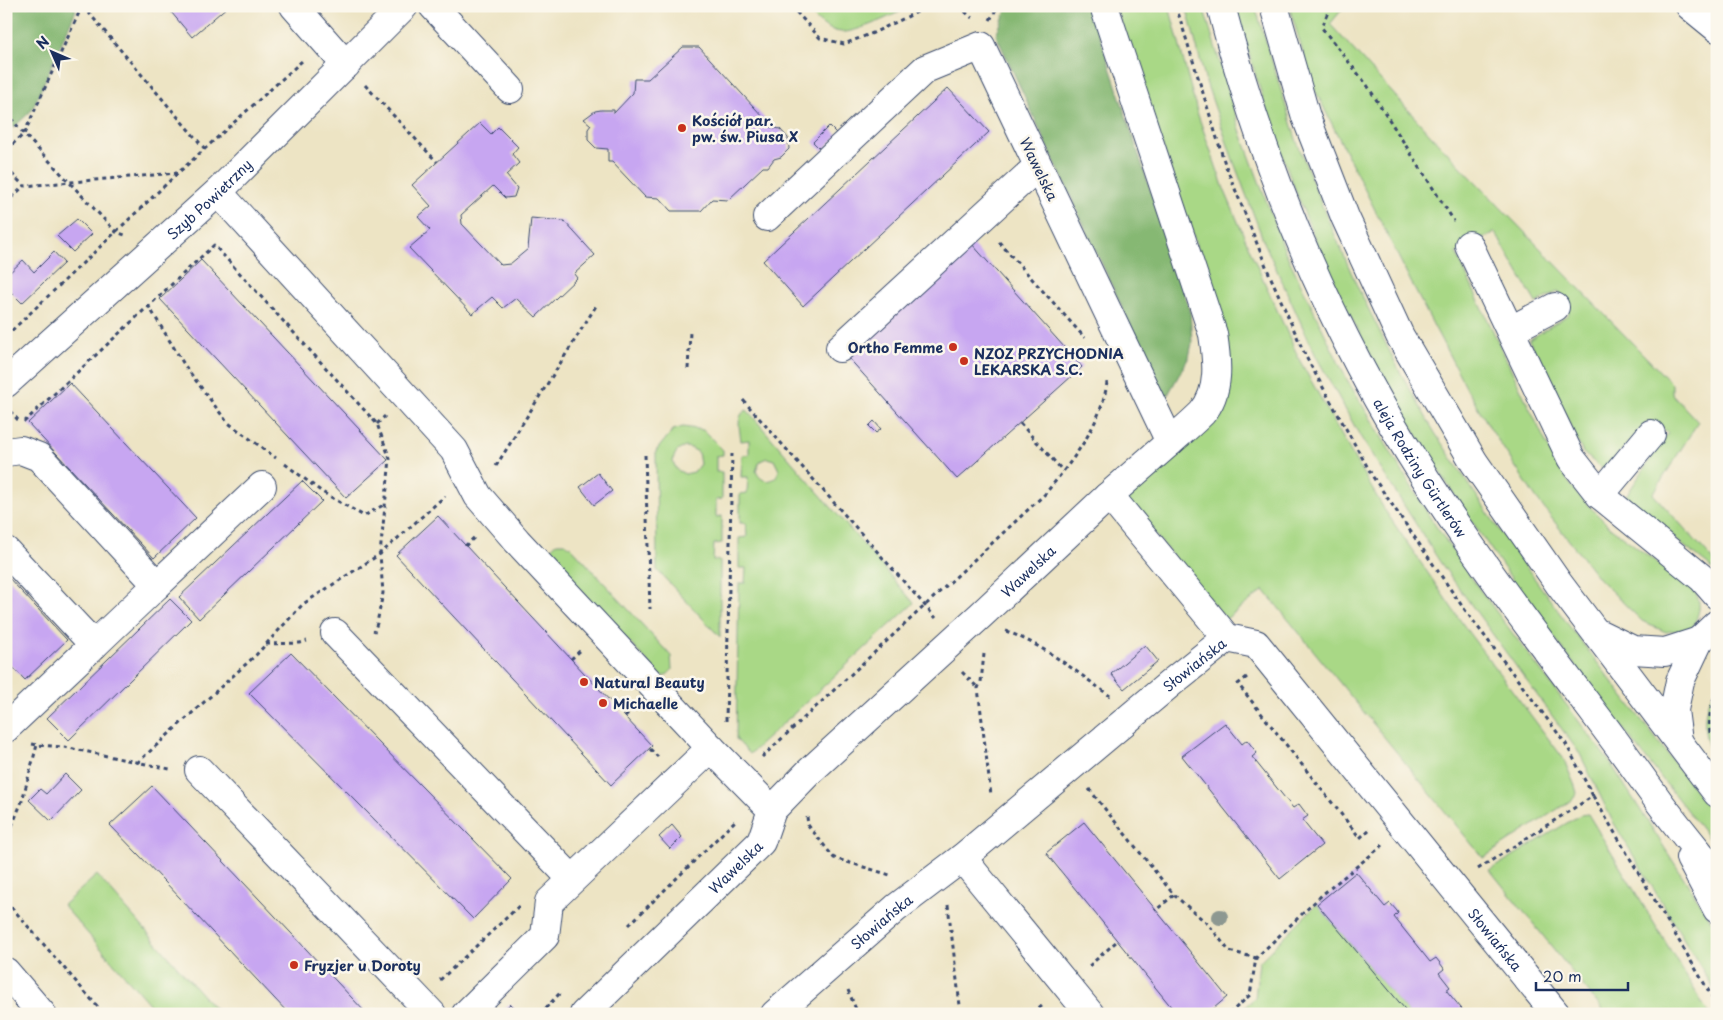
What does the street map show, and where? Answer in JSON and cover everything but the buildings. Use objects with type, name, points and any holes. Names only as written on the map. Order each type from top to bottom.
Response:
[{"type":"street","points":[[294,6],[346,65]]},
{"type":"street","name":"Szyb Powietrzny","points":[[6,383],[218,192],[404,6]]},
{"type":"street","points":[[433,6],[510,89]]},
{"type":"street","points":[[1104,6],[1213,334],[1217,360],[1215,388],[1203,411],[1170,442]]},
{"type":"street","name":"aleja Rodziny Gürtlerów","points":[[1220,6],[1259,135],[1304,252],[1359,365],[1413,459],[1513,607],[1597,716],[1661,804],[1717,875]]},
{"type":"street","points":[[1274,6],[1310,126],[1345,217],[1400,336],[1474,462],[1559,584],[1717,793]]},
{"type":"street","points":[[1690,6],[1717,28]]},
{"type":"street","name":"Wawelska","points":[[584,1014],[761,842],[772,810],[801,780],[1107,497],[1170,442],[981,46],[925,69],[767,218]]},
{"type":"street","points":[[840,348],[1038,166]]},
{"type":"street","points":[[218,192],[454,450],[474,487],[521,545],[711,748],[772,810]]},
{"type":"street","points":[[1469,245],[1571,458],[1600,495],[1703,579],[1717,595]]},
{"type":"street","points":[[1510,330],[1555,307]]},
{"type":"street","points":[[1600,495],[1651,434]]},
{"type":"street","points":[[6,452],[20,450],[39,457],[157,585]]},
{"type":"street","points":[[6,728],[262,486]]},
{"type":"street","points":[[1107,497],[1118,506],[1227,638]]},
{"type":"street","points":[[6,551],[94,645]]},
{"type":"street","points":[[1596,632],[1634,650],[1665,652],[1708,632]]},
{"type":"street","points":[[1678,741],[1674,710],[1680,681],[1708,632]]},
{"type":"street","points":[[335,633],[572,879]]},
{"type":"street","name":"Słowiańska","points":[[775,1014],[896,908],[996,830],[1227,638],[1256,644],[1556,1014]]},
{"type":"street","points":[[466,1014],[545,936],[549,902],[711,748]]},
{"type":"street","points":[[199,770],[426,1007]]},
{"type":"street","points":[[1661,804],[1717,909]]},
{"type":"street","points":[[953,865],[1090,1014]]},
{"type":"street","points":[[6,972],[42,1014]]},
{"type":"path","points":[[6,150],[24,134],[83,6],[205,149]]},
{"type":"path","points":[[791,6],[820,38],[844,44],[873,33],[930,6]]},
{"type":"path","points":[[1330,6],[1322,28],[1367,85],[1469,245]]},
{"type":"path","points":[[6,336],[178,173],[324,40]]},
{"type":"path","points":[[346,65],[437,162]]},
{"type":"path","points":[[6,112],[24,134],[116,232]]},
{"type":"path","points":[[6,168],[24,186]]},
{"type":"path","points":[[6,202],[24,186],[178,173]]},
{"type":"path","points":[[979,220],[1092,345]]},
{"type":"path","points":[[6,407],[22,423],[214,245],[377,424],[390,459],[380,554],[383,593],[378,623],[362,661]]},
{"type":"path","points":[[148,305],[185,366],[227,422],[322,492],[364,516],[386,503]]},
{"type":"path","points":[[138,763],[266,644],[303,604],[380,554],[454,488],[474,487],[596,306]]},
{"type":"path","points":[[688,369],[690,332]]},
{"type":"path","points":[[1045,494],[1081,449],[1105,398],[1108,376]]},
{"type":"path","points":[[743,400],[954,639]]},
{"type":"path","points":[[1020,423],[1063,471]]},
{"type":"path","points":[[711,748],[726,728],[732,454]]},
{"type":"path","points":[[645,455],[650,609]]},
{"type":"path","points":[[1000,628],[1036,644],[1067,664],[1134,714]]},
{"type":"path","points":[[266,644],[309,641]]},
{"type":"path","points":[[985,648],[981,682],[978,688],[996,830]]},
{"type":"path","points":[[1248,675],[1238,684],[1360,838],[1372,828]]},
{"type":"path","points":[[967,677],[978,688]]},
{"type":"path","points":[[1711,739],[1708,721],[1717,690]]},
{"type":"path","points":[[6,841],[22,801],[37,746],[64,747],[166,768]]},
{"type":"path","points":[[801,780],[816,794],[807,808],[808,825],[834,858],[880,872]]},
{"type":"path","points":[[1089,788],[1174,895],[1209,925],[1229,952],[1256,958]]},
{"type":"path","points":[[1454,888],[1467,876],[1594,796],[1717,1005]]},
{"type":"path","points":[[1230,1014],[1250,996],[1256,958],[1323,894],[1405,827]]},
{"type":"path","points":[[953,865],[961,1014]]},
{"type":"path","points":[[1156,910],[1174,895]]},
{"type":"path","points":[[426,1007],[526,899]]},
{"type":"path","points":[[6,901],[104,1014]]},
{"type":"path","points":[[1088,967],[1117,940]]},
{"type":"path","points":[[1033,1014],[1041,1007]]},
{"type":"green space","points":[[6,6],[73,6],[76,10],[32,110],[13,128],[6,120]]},
{"type":"green space","points":[[804,6],[911,6],[856,30],[841,32],[825,26]]},
{"type":"green space","points":[[1008,6],[1090,6],[1190,311],[1192,343],[1189,357],[1165,400],[996,35]]},
{"type":"green space","points":[[1115,6],[1169,6],[1198,115],[1224,189],[1300,361],[1386,512],[1469,633],[1563,758],[1577,793],[1573,799],[1483,858],[1264,590],[1226,619],[1126,500],[1161,467],[1226,387],[1231,365],[1226,332]]},
{"type":"green space","points":[[1186,6],[1203,6],[1241,133],[1285,251],[1346,378],[1431,519],[1480,590],[1611,764],[1717,930],[1717,994],[1612,820],[1580,754],[1440,562],[1360,436],[1316,356],[1264,242],[1233,160],[1206,82]]},
{"type":"green space","points":[[1235,6],[1255,6],[1296,139],[1320,201],[1358,288],[1399,370],[1435,433],[1502,534],[1717,821],[1717,849],[1617,721],[1520,591],[1430,456],[1388,386],[1332,278],[1300,202],[1272,125]]},
{"type":"green space","points":[[1289,6],[1345,6],[1330,24],[1437,142],[1672,384],[1672,394],[1698,422],[1653,494],[1717,564],[1717,572],[1624,499],[1668,433],[1648,421],[1604,470],[1583,453],[1529,340],[1569,314],[1559,291],[1536,303],[1495,232],[1456,253],[1557,466],[1578,495],[1611,528],[1694,590],[1697,595],[1699,609],[1692,628],[1666,632],[1642,621],[1599,579],[1536,498],[1492,431],[1468,391],[1415,290],[1313,86]]},
{"type":"green space","points":[[747,410],[914,603],[750,754],[736,739],[739,583],[745,583],[746,568],[739,568],[739,538],[747,537],[746,523],[740,523],[740,494],[747,493],[748,477],[741,477],[742,455],[749,455],[749,440],[741,441],[739,423],[743,412]],"holes":[[[767,458],[774,460],[779,470],[777,475],[771,480],[764,480],[756,471],[760,461]]]},
{"type":"green space","points":[[683,427],[703,430],[723,450],[723,455],[716,456],[716,472],[722,472],[722,499],[716,500],[716,517],[722,516],[722,543],[714,544],[713,560],[720,561],[720,637],[657,570],[656,451],[673,430]],"holes":[[[686,447],[698,452],[700,464],[694,472],[685,474],[677,470],[673,462],[677,452]]]},
{"type":"green space","points":[[557,543],[565,543],[571,547],[671,656],[672,670],[666,676],[661,676],[550,558],[551,549]]},
{"type":"green space","points":[[1717,689],[1717,762],[1707,742],[1705,718],[1708,703]]},
{"type":"green space","points":[[1588,814],[1709,1014],[1606,1014],[1490,870],[1580,815]]},
{"type":"green space","points":[[97,875],[219,1014],[158,1014],[63,905]]},
{"type":"green space","points":[[1317,904],[1409,1014],[1236,1014],[1255,998],[1259,962]]},
{"type":"place","name":"Kościół par. pw. św. Piusa X","points":[[682,128]]},
{"type":"place","name":"Ortho Femme","points":[[953,347]]},
{"type":"place","name":"NZOZ PRZYCHODNIA LEKARSKA S.C.","points":[[964,361]]},
{"type":"place","name":"Natural Beauty","points":[[584,682]]},
{"type":"place","name":"Michaelle","points":[[603,703]]},
{"type":"place","name":"Fryzjer u Doroty","points":[[294,965]]}]
